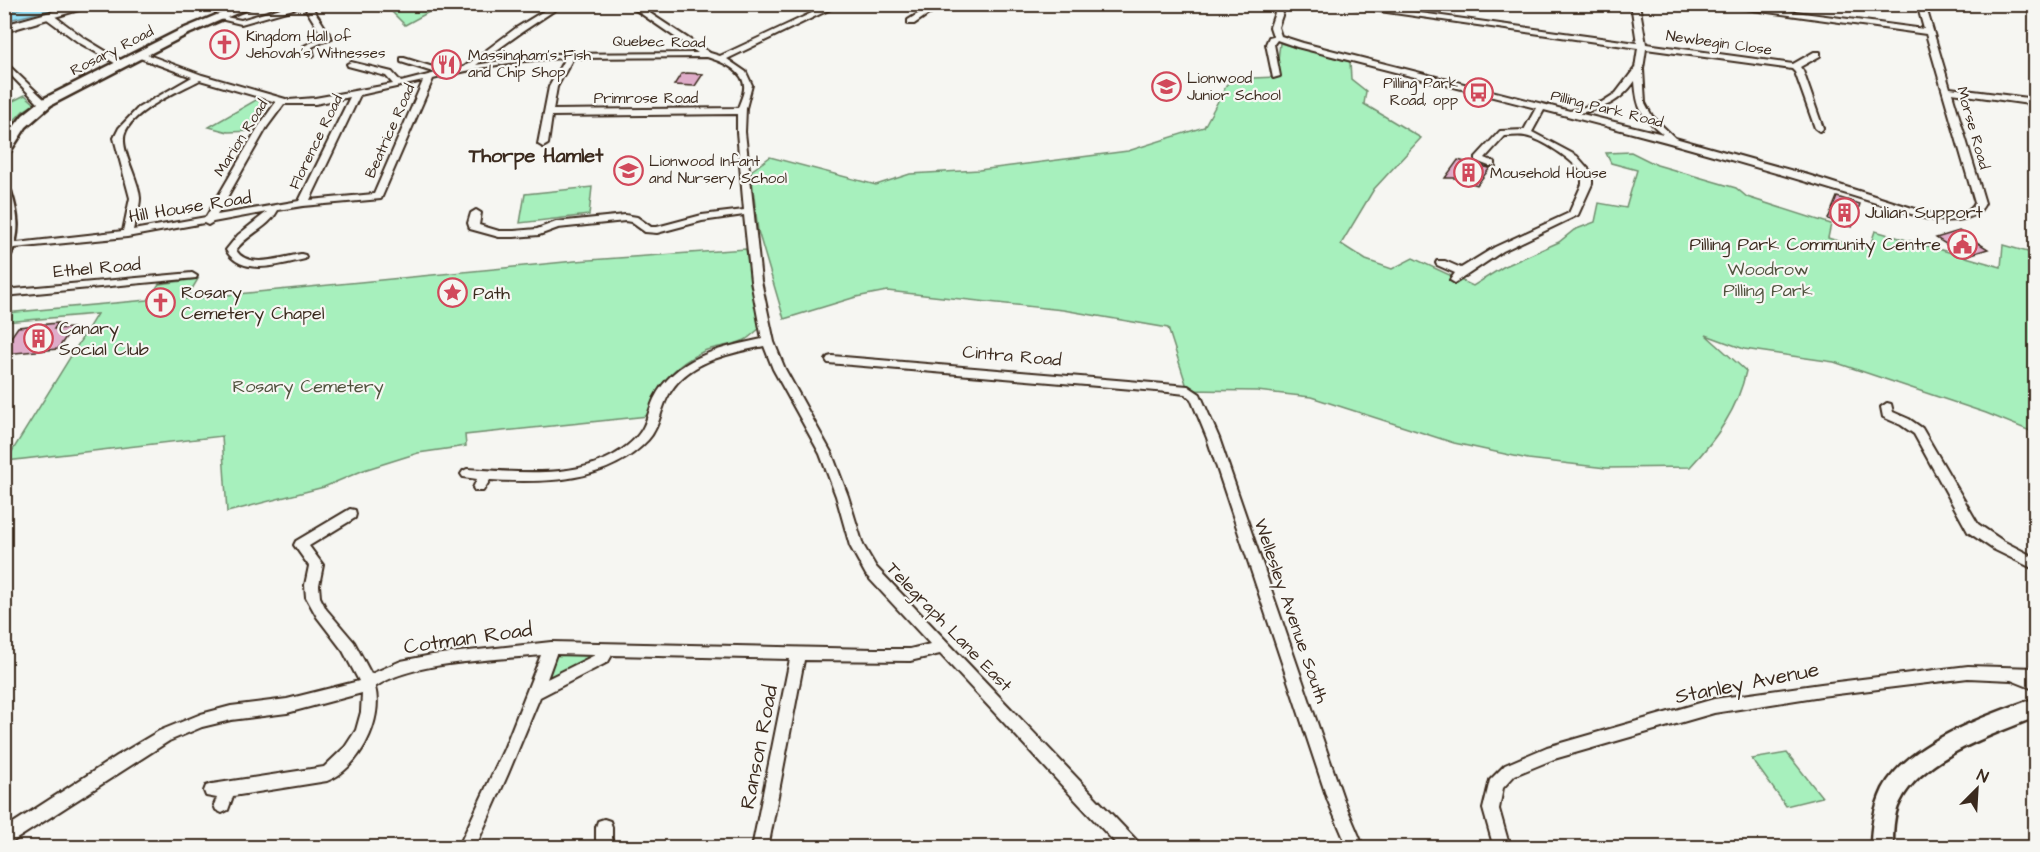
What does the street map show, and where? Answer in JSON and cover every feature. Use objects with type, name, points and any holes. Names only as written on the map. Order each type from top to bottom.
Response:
[{"type":"main road","points":[[4,29],[94,4]]},
{"type":"street","name":"Rosary Road","points":[[4,152],[16,130],[46,102],[182,33],[253,4]]},
{"type":"street","points":[[220,18],[241,22],[305,4],[328,38],[308,46],[311,54]]},
{"type":"street","points":[[468,68],[478,58],[561,4]]},
{"type":"street","points":[[630,4],[707,55]]},
{"type":"street","name":"Quebec Road","points":[[140,56],[281,102],[315,101],[399,85],[468,68],[544,56],[707,55],[720,59],[838,4]]},
{"type":"street","points":[[911,22],[940,4]]},
{"type":"street","points":[[1276,76],[1270,44],[1272,39],[1277,37],[1274,27],[1282,4]]},
{"type":"street","name":"Newbegin Close","points":[[1334,4],[1395,9],[1794,67],[1800,71],[1819,128]]},
{"type":"street","points":[[1635,4],[1642,46],[1639,69],[1641,104],[1648,117],[1674,140]]},
{"type":"street","points":[[1713,4],[1929,32]]},
{"type":"street","name":"Morse Road","points":[[1921,4],[1980,203],[1977,210],[1968,215],[1942,218],[1927,216]]},
{"type":"street","points":[[50,17],[90,45],[123,64]]},
{"type":"street","name":"Pilling Park Road","points":[[1277,37],[1300,45],[1674,140],[1806,177],[1927,216]]},
{"type":"street","name":"Newbegin Close","points":[[1794,67],[1817,54]]},
{"type":"street","points":[[543,144],[553,87],[571,56]]},
{"type":"street","name":"Telegraph Lane East","points":[[720,59],[746,77],[748,87],[742,111],[748,212],[752,230],[756,281],[768,342],[779,369],[826,454],[857,546],[871,572],[1045,753],[1132,848]]},
{"type":"street","points":[[404,60],[444,73]]},
{"type":"street","points":[[4,63],[41,100],[46,102]]},
{"type":"street","points":[[351,64],[389,74],[399,85]]},
{"type":"street","points":[[1570,114],[1605,106],[1617,99],[1639,69]]},
{"type":"street","points":[[127,234],[135,198],[119,138],[122,128],[150,104],[199,77]]},
{"type":"street","name":"Beatrice Road","points":[[378,197],[429,78]]},
{"type":"street","points":[[1947,90],[2036,102]]},
{"type":"street","name":"Florence Road","points":[[303,203],[356,94]]},
{"type":"street","name":"Marion Road","points":[[208,222],[263,126],[281,102]]},
{"type":"street","points":[[1527,133],[1540,106]]},
{"type":"street","name":"Primrose Road","points":[[550,113],[742,111]]},
{"type":"street","points":[[1441,263],[1459,276],[1499,249],[1573,215],[1588,180],[1587,173],[1577,162],[1561,150],[1527,133],[1503,133],[1479,159],[1492,164]]},
{"type":"street","points":[[4,192],[11,214],[12,228],[6,250]]},
{"type":"street","name":"Hill House Road","points":[[6,250],[208,222],[303,203],[378,197]]},
{"type":"street","points":[[274,209],[272,216],[236,241],[231,250],[232,255],[248,263],[301,256]]},
{"type":"street","points":[[476,213],[472,223],[474,227],[499,234],[514,234],[539,232],[556,225],[625,218],[633,219],[649,230],[657,230],[702,218],[748,212]]},
{"type":"street","name":"Ethel Road","points":[[4,293],[192,276]]},
{"type":"street","points":[[467,474],[535,477],[564,475],[611,461],[645,436],[654,422],[658,404],[667,389],[682,373],[714,355],[768,342]]},
{"type":"street","name":"Cintra Road","points":[[832,360],[1188,390]]},
{"type":"street","name":"Wellesley Avenue South","points":[[1188,390],[1196,397],[1213,438],[1336,801],[1356,848]]},
{"type":"street","points":[[1887,414],[1905,422],[1917,432],[1973,528],[1998,545],[2036,565]]},
{"type":"street","points":[[479,488],[486,475]]},
{"type":"street","points":[[212,791],[327,774],[337,768],[359,739],[367,720],[371,699],[353,653],[325,618],[312,595],[316,565],[301,545],[350,514]]},
{"type":"street","name":"Cotman Road","points":[[4,839],[164,736],[201,721],[287,706],[366,685],[382,674],[432,661],[551,648],[798,655],[910,655],[942,647]]},
{"type":"street","points":[[466,848],[496,786],[536,692],[551,648]]},
{"type":"street","points":[[536,692],[603,657],[609,648]]},
{"type":"street","name":"Ranson Road","points":[[760,848],[798,655]]},
{"type":"street","name":"Stanley Avenue","points":[[1503,848],[1491,809],[1496,785],[1510,770],[1552,752],[1714,706],[1968,672],[2036,674]]},
{"type":"street","name":"Stanley Avenue","points":[[2013,674],[2036,684]]},
{"type":"street","points":[[1882,848],[1887,809],[1894,791],[1911,771],[1944,748],[2036,707]]},
{"type":"street","points":[[222,805],[228,789]]},
{"type":"street","points":[[604,827],[604,848]]},
{"type":"green space","points":[[395,5],[442,5],[405,25],[388,8]]},
{"type":"green space","name":"Woodrow Pilling Park","points":[[1280,43],[1350,62],[1351,79],[1366,91],[1364,104],[1421,138],[1374,189],[1341,244],[1366,260],[1392,269],[1413,258],[1473,286],[1503,267],[1559,242],[1574,230],[1595,222],[1599,203],[1626,208],[1637,170],[1611,163],[1606,153],[1631,152],[1657,165],[1736,188],[1747,197],[1831,224],[1828,238],[1863,249],[1865,245],[1870,246],[1875,231],[2001,267],[2003,245],[2035,254],[2035,433],[1986,413],[1834,362],[1744,349],[1706,335],[1746,371],[1732,411],[1709,446],[1690,467],[1606,468],[1528,459],[1454,443],[1311,397],[1257,391],[1188,390],[1168,328],[1063,310],[887,291],[856,297],[784,319],[758,231],[751,171],[770,157],[876,185],[910,174],[979,170],[1128,151],[1204,127],[1230,79],[1276,77]]},
{"type":"green space","points":[[25,95],[35,104],[23,111],[5,130],[5,105]]},
{"type":"green space","points":[[256,100],[268,103],[252,131],[228,132],[209,127]]},
{"type":"green space","points":[[592,187],[589,215],[520,223],[525,194]]},
{"type":"green space","name":"Rosary Cemetery","points":[[746,249],[760,328],[745,340],[704,351],[676,369],[655,395],[648,416],[465,435],[466,446],[418,453],[364,470],[324,487],[227,512],[222,436],[6,461],[97,314],[5,322],[5,313],[148,300],[159,284],[198,279],[186,299],[575,261]]},
{"type":"green space","points":[[591,654],[591,659],[547,679],[553,659],[557,655]]},
{"type":"green space","points":[[1787,753],[1822,797],[1786,806],[1752,759]]},
{"type":"water","points":[[34,5],[69,5],[5,21],[5,12]]},
{"type":"building","points":[[681,74],[703,74],[695,86],[674,85]]},
{"type":"building","name":"Mousehold House","points":[[1458,160],[1490,168],[1477,185],[1455,178],[1445,178]]},
{"type":"building","name":"Julian Support","points":[[1837,197],[1860,204],[1852,227],[1828,219]]},
{"type":"building","name":"Pilling Park Community Centre","points":[[1959,231],[1988,249],[1965,256],[1936,238]]},
{"type":"building","name":"Canary Social Club","points":[[58,323],[54,329],[72,328],[58,349],[4,354],[4,347],[18,327]]},
{"type":"place","name":"Kingdom Hall of Jehovah's Witnesses","points":[[225,45]]},
{"type":"place","name":"Massingham's Fish and Chip Shop","points":[[447,64]]},
{"type":"place","name":"Lionwood Junior School","points":[[1166,87]]},
{"type":"place","name":"Pilling Park Road, opp","points":[[1479,92]]},
{"type":"place","name":"Lionwood Infant and Nursery School","points":[[628,170]]},
{"type":"place","name":"Mousehold House","points":[[1469,173]]},
{"type":"place","name":"Julian Support","points":[[1844,212]]},
{"type":"place","name":"Pilling Park Community Centre","points":[[1962,244]]},
{"type":"place","name":"Path","points":[[452,293]]},
{"type":"place","name":"Rosary Cemetery Chapel","points":[[160,302]]},
{"type":"place","name":"Canary Social Club","points":[[38,338]]},
{"type":"district","name":"Thorpe Hamlet","points":[[536,156]]}]
